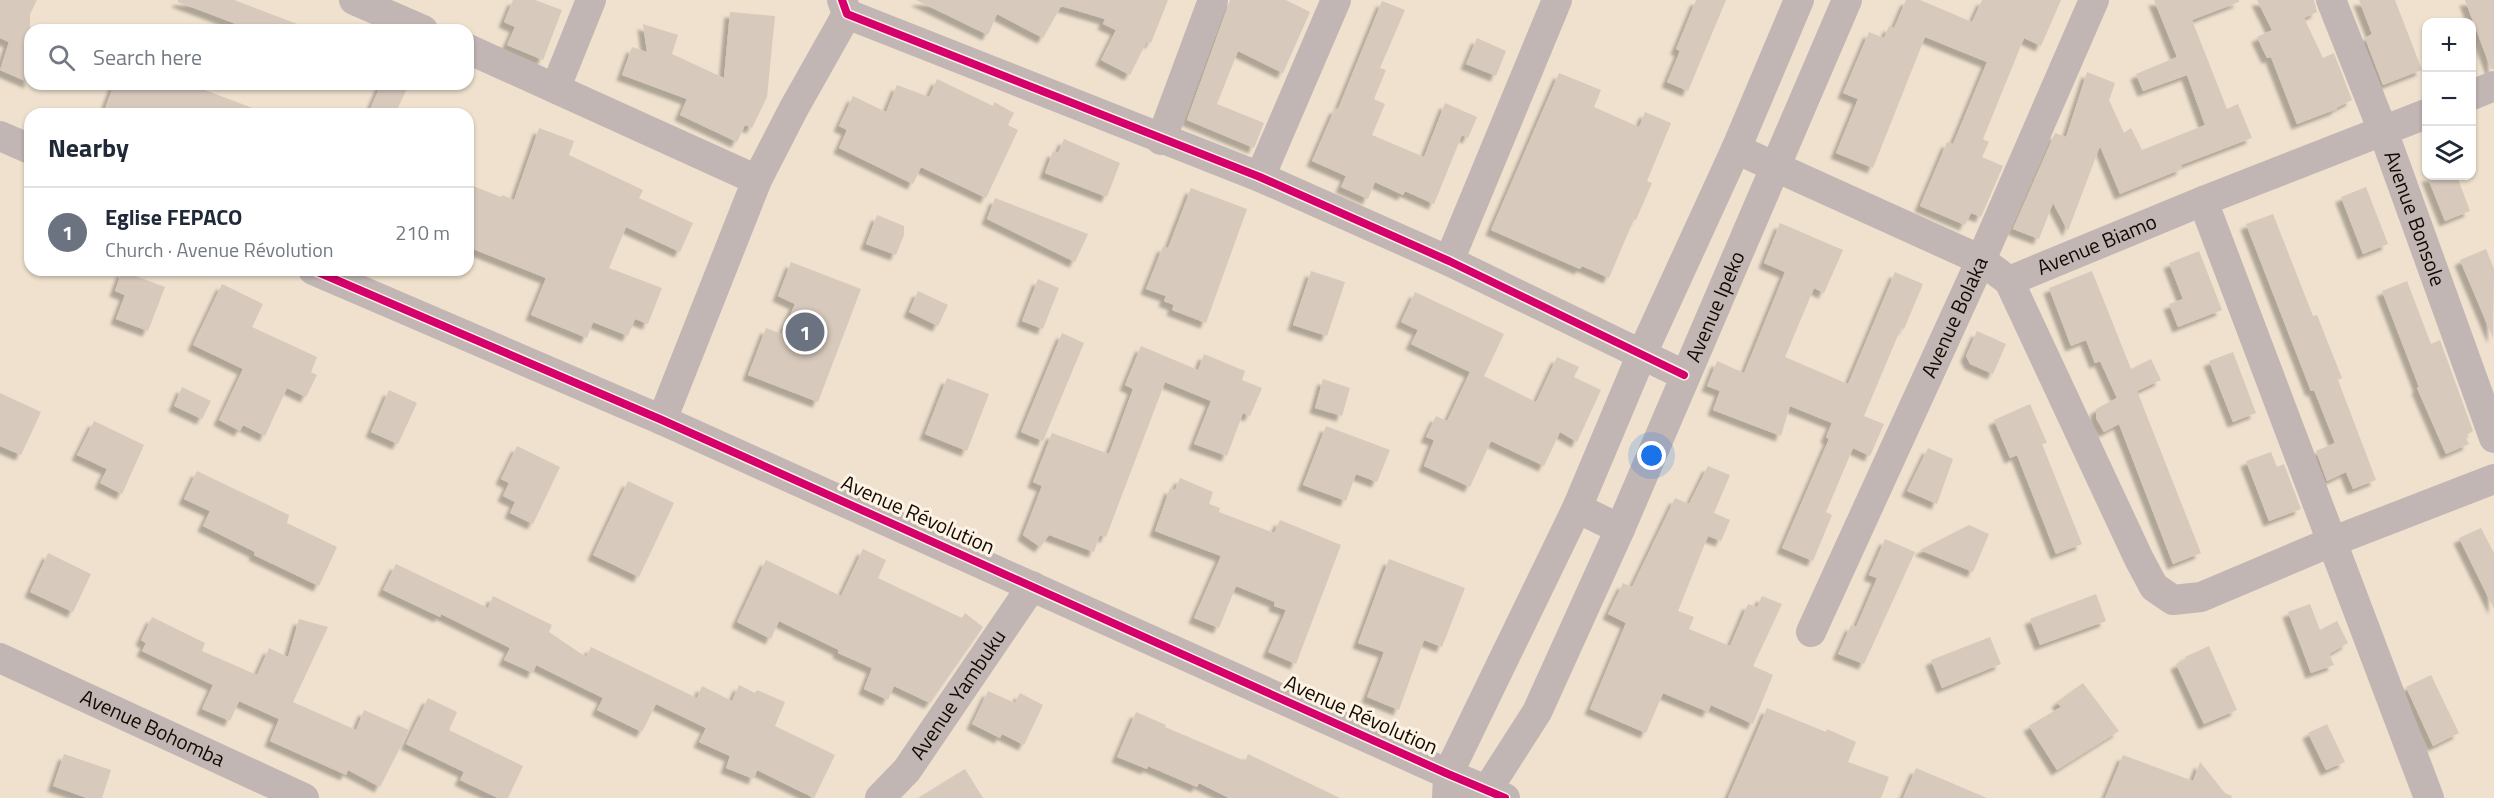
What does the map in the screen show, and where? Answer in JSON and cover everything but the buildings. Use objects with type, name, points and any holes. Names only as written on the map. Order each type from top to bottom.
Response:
[{"type":"street","points":[[354,0],[409,24]]},
{"type":"street","points":[[556,87],[591,0]]},
{"type":"street","points":[[1161,140],[1213,0]]},
{"type":"street","points":[[1260,177],[1336,0]]},
{"type":"street","points":[[1449,261],[1557,0]]},
{"type":"street","points":[[1447,786],[1576,508],[1641,356],[1736,149],[1799,0]]},
{"type":"street","name":"Avenue Ipeko","points":[[1489,795],[1537,712],[1620,529],[1684,375],[1777,167],[1848,0]]},
{"type":"street","name":"Avenue Bolaka","points":[[1811,632],[1981,260],[2094,0]]},
{"type":"street","name":"Avenue Bonsole","points":[[2331,0],[2383,131],[2494,438]]},
{"type":"street","points":[[662,420],[757,180],[845,7],[1161,140],[1260,177],[1449,261],[1684,375]]},
{"type":"street","points":[[474,52],[757,180]]},
{"type":"street","points":[[2476,94],[2494,86]]},
{"type":"street","name":"Avenue Biamo","points":[[2009,281],[2203,201],[2422,116]]},
{"type":"street","points":[[0,136],[24,146]]},
{"type":"street","points":[[1736,149],[1981,260],[2009,281],[2139,559],[2154,587],[2173,600],[2201,597],[2331,542],[2494,479]]},
{"type":"street","points":[[2203,201],[2429,798]]},
{"type":"street","name":"Avenue Révolution","points":[[327,276],[662,420],[1032,586],[1447,786],[1489,795]]},
{"type":"street","points":[[1576,508],[1620,529]]},
{"type":"street","name":"Avenue Yambuku","points":[[880,798],[907,770],[1032,586]]},
{"type":"street","name":"Avenue Bohomba","points":[[0,658],[304,798]]},
{"type":"cycle path","points":[[842,0],[847,14],[1260,177],[1449,261],[1684,375]]},
{"type":"cycle path","points":[[327,276],[662,420],[1505,798]]},
{"type":"place","name":"Eglise FEPACO","points":[[805,332]]}]
